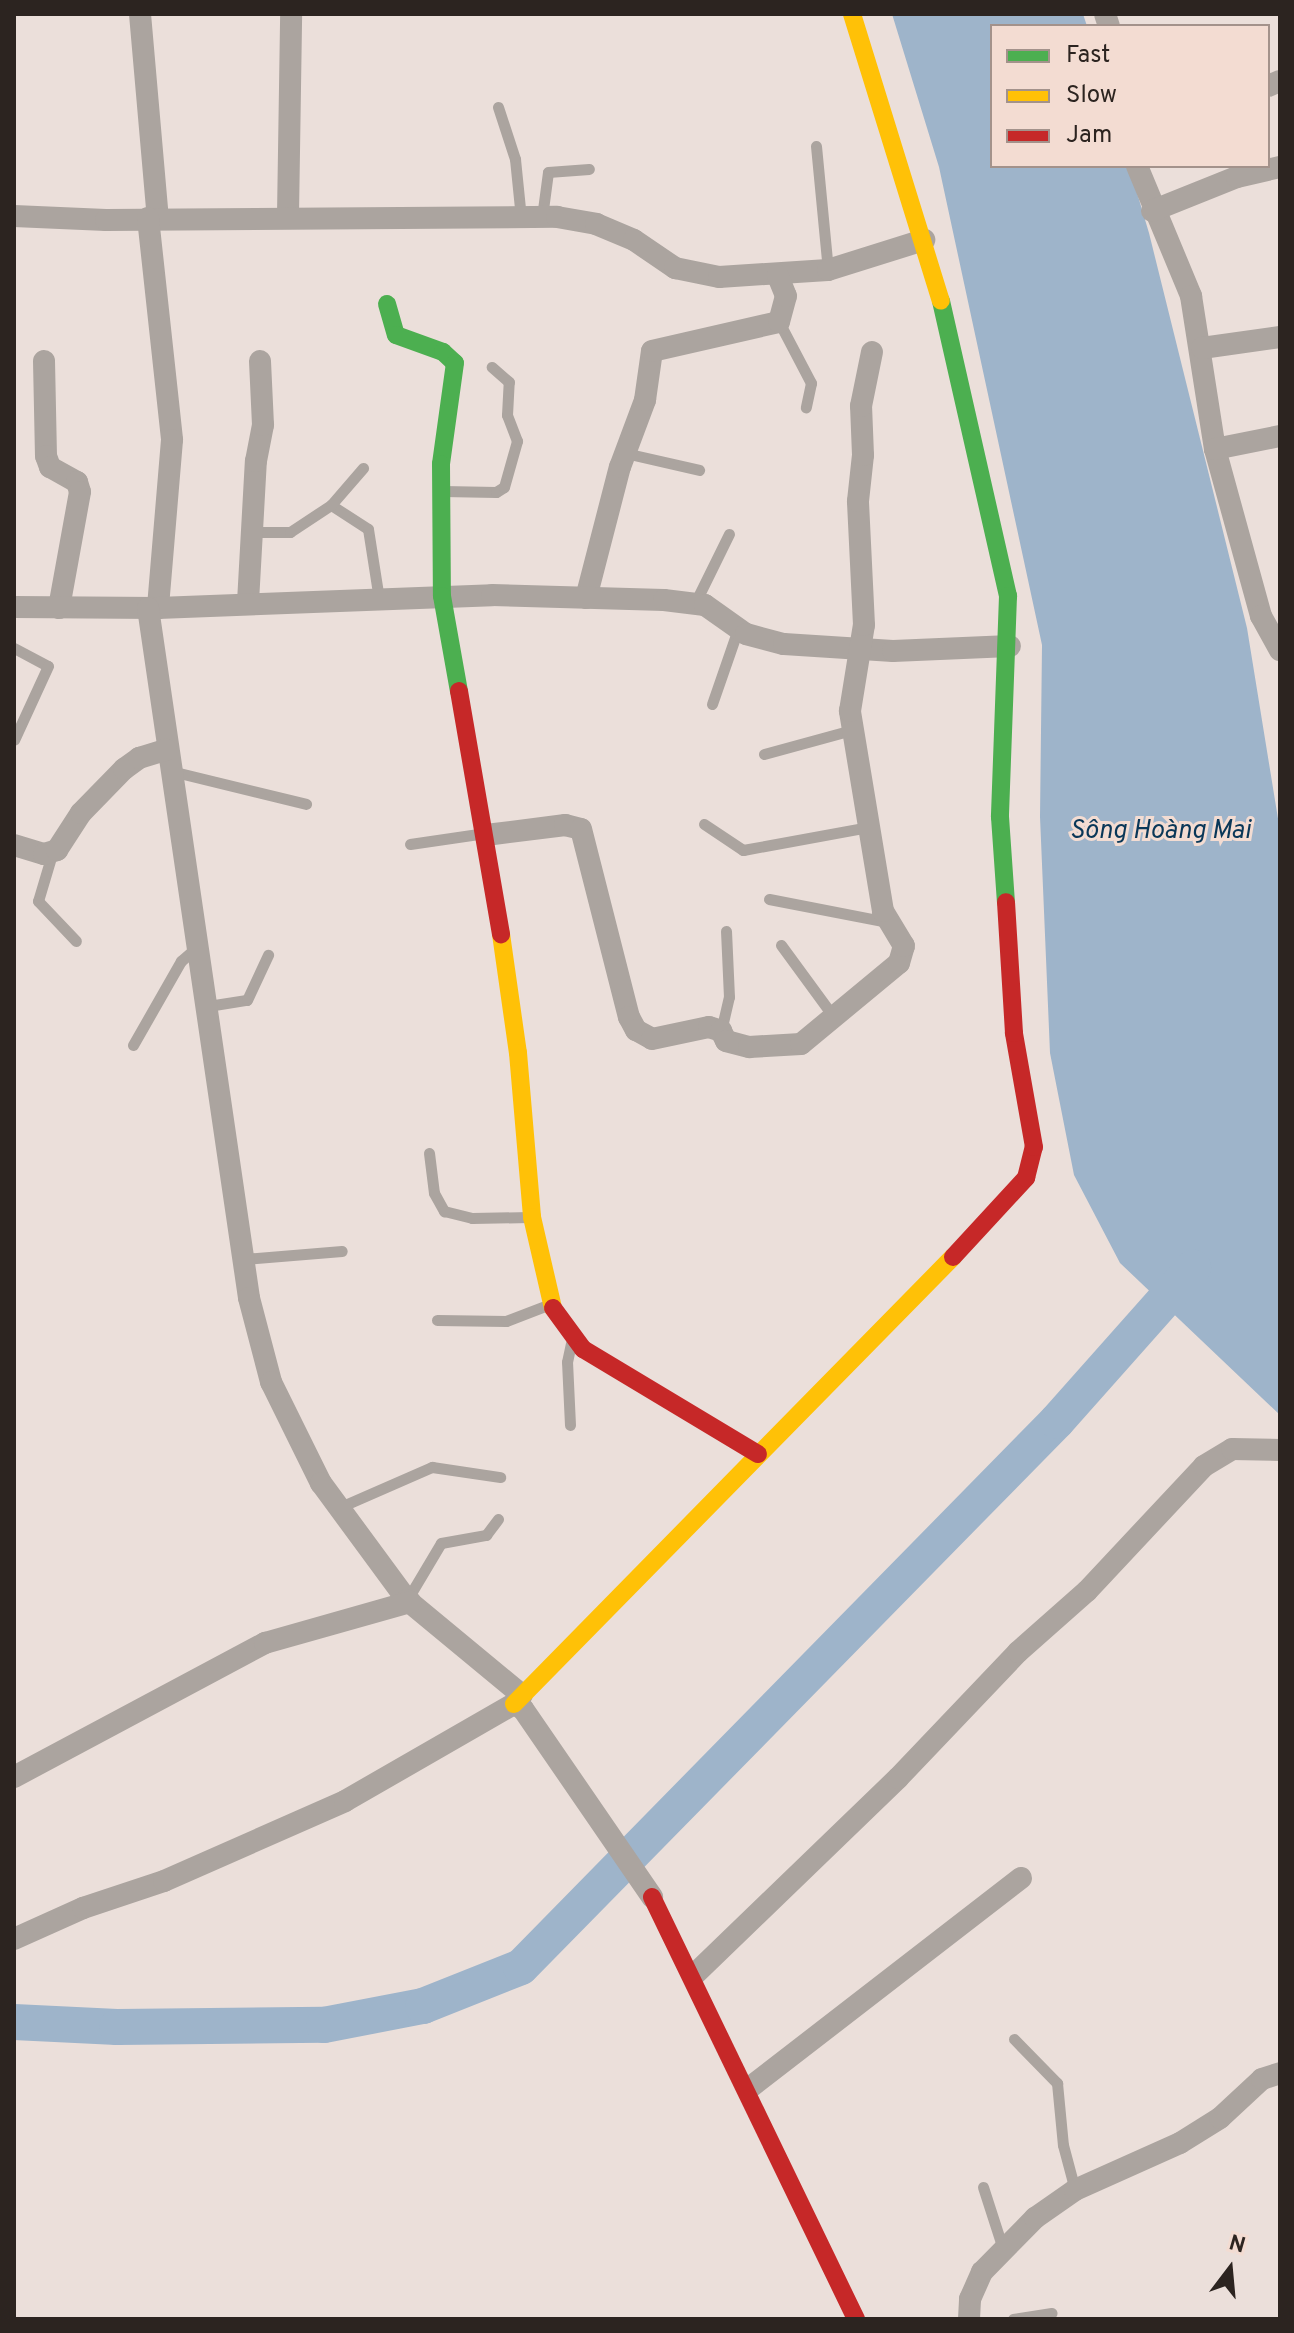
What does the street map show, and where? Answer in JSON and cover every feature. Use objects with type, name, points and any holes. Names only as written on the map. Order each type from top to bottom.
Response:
[{"type":"street","points":[[140,14],[172,462],[153,608],[167,760],[208,1006],[243,1259],[271,1382],[305,1456],[337,1509],[408,1601],[518,1700],[652,1897],[694,1975],[856,2319]]},
{"type":"street","points":[[288,215],[291,14]]},
{"type":"street","points":[[14,1939],[83,1908],[164,1881],[345,1801],[518,1700],[758,1454],[801,1416],[1026,1178],[1034,1147],[1014,1033],[1000,817],[1010,646],[1008,596],[924,240],[852,14]]},
{"type":"street","points":[[1152,211],[1237,177],[1280,167]]},
{"type":"street","points":[[1138,168],[1152,211],[1187,284],[1202,348],[1206,411],[1215,449],[1261,616],[1280,650]]},
{"type":"street","points":[[14,216],[531,218],[596,224],[634,240],[684,270],[719,277],[778,276],[828,270],[924,240]]},
{"type":"street","points":[[586,598],[625,453],[645,400],[652,351],[779,322],[786,296],[778,276]]},
{"type":"street","points":[[387,304],[396,335],[443,352],[455,363],[442,448],[442,596],[486,834],[518,1053],[532,1217],[550,1303],[572,1339],[758,1454]]},
{"type":"street","points":[[1202,348],[1280,337]]},
{"type":"street","points":[[486,834],[565,825],[581,829],[600,913],[636,1030],[652,1039],[709,1027],[721,1031],[734,1044],[776,1048],[801,1044],[899,963],[904,946],[887,922],[852,730],[865,611],[859,549],[861,406],[872,352]]},
{"type":"street","points":[[44,361],[46,456],[50,467],[77,482],[80,492],[59,608]]},
{"type":"street","points":[[248,602],[263,425],[260,361]]},
{"type":"street","points":[[1215,449],[1280,436]]},
{"type":"street","points":[[14,607],[153,608],[442,596],[586,598],[695,603],[738,629],[784,644],[860,648],[1010,646]]},
{"type":"street","points":[[14,845],[52,854],[96,795],[124,769],[139,758],[167,760]]},
{"type":"street","points":[[694,1975],[898,1778],[1018,1652],[1087,1591],[1204,1466],[1232,1449],[1280,1450]]},
{"type":"street","points":[[14,1777],[265,1643],[408,1601]]},
{"type":"street","points":[[748,2089],[1021,1878]]},
{"type":"street","points":[[969,2319],[974,2286],[1003,2249],[1075,2190],[1180,2143],[1220,2118],[1262,2079],[1280,2073]]},
{"type":"lane","points":[[498,107],[531,218]]},
{"type":"lane","points":[[816,146],[828,270]]},
{"type":"lane","points":[[531,218],[548,172],[589,169]]},
{"type":"lane","points":[[779,322],[811,383],[806,407]]},
{"type":"lane","points":[[442,491],[496,492],[504,487],[517,441],[507,415],[509,382],[492,367]]},
{"type":"lane","points":[[625,453],[699,470]]},
{"type":"lane","points":[[252,532],[290,532],[331,505],[363,468]]},
{"type":"lane","points":[[331,505],[368,529],[379,599]]},
{"type":"lane","points":[[695,603],[729,534]]},
{"type":"lane","points":[[712,704],[738,629]]},
{"type":"lane","points":[[14,648],[48,666],[14,740]]},
{"type":"lane","points":[[764,754],[852,730]]},
{"type":"lane","points":[[167,760],[306,804]]},
{"type":"lane","points":[[704,824],[743,850],[868,827]]},
{"type":"lane","points":[[410,844],[486,834]]},
{"type":"lane","points":[[52,854],[38,901],[76,941]]},
{"type":"lane","points":[[769,899],[887,922]]},
{"type":"lane","points":[[721,1031],[729,997],[726,931]]},
{"type":"lane","points":[[781,945],[833,1016]]},
{"type":"lane","points":[[133,1045],[173,973],[197,947]]},
{"type":"lane","points":[[208,1006],[247,1000],[268,955]]},
{"type":"lane","points":[[429,1153],[434,1193],[444,1211],[472,1218],[532,1217]]},
{"type":"lane","points":[[243,1259],[342,1251]]},
{"type":"lane","points":[[437,1320],[506,1321],[550,1303]]},
{"type":"lane","points":[[570,1425],[567,1362],[572,1339]]},
{"type":"lane","points":[[337,1509],[432,1467],[500,1477]]},
{"type":"lane","points":[[408,1601],[441,1543],[486,1535],[498,1519]]},
{"type":"lane","points":[[1014,2039],[1057,2083],[1075,2190]]},
{"type":"lane","points":[[983,2187],[1003,2249]]},
{"type":"lane","points":[[1013,2319],[1052,2313]]},
{"type":"water","name":"Sông Hoàng Mai","points":[[892,14],[1083,14],[1086,24],[990,24],[990,168],[1130,168],[1149,233],[1247,628],[1280,831],[1280,1415],[1120,1263],[1074,1175],[1050,1053],[1040,817],[1042,645],[939,167]]},
{"type":"waterway","points":[[14,2022],[117,2027],[324,2025],[423,2006],[521,1967],[1057,1421],[1193,1268]]},
{"type":"traffic: fast","points":[[941,301],[1008,596],[1000,817],[1006,902]]},
{"type":"traffic: fast","points":[[387,304],[396,335],[443,352],[455,363],[441,464],[442,596],[459,691]]},
{"type":"traffic: slow","points":[[852,14],[941,301]]},
{"type":"traffic: slow","points":[[501,934],[518,1053],[532,1217],[553,1308]]},
{"type":"traffic: slow","points":[[514,1704],[953,1257]]},
{"type":"traffic: jam","points":[[459,691],[501,934]]},
{"type":"traffic: jam","points":[[953,1257],[1026,1178],[1034,1147],[1014,1033],[1006,902]]},
{"type":"traffic: jam","points":[[553,1308],[583,1349],[758,1454]]},
{"type":"traffic: jam","points":[[652,1897],[856,2319]]}]
